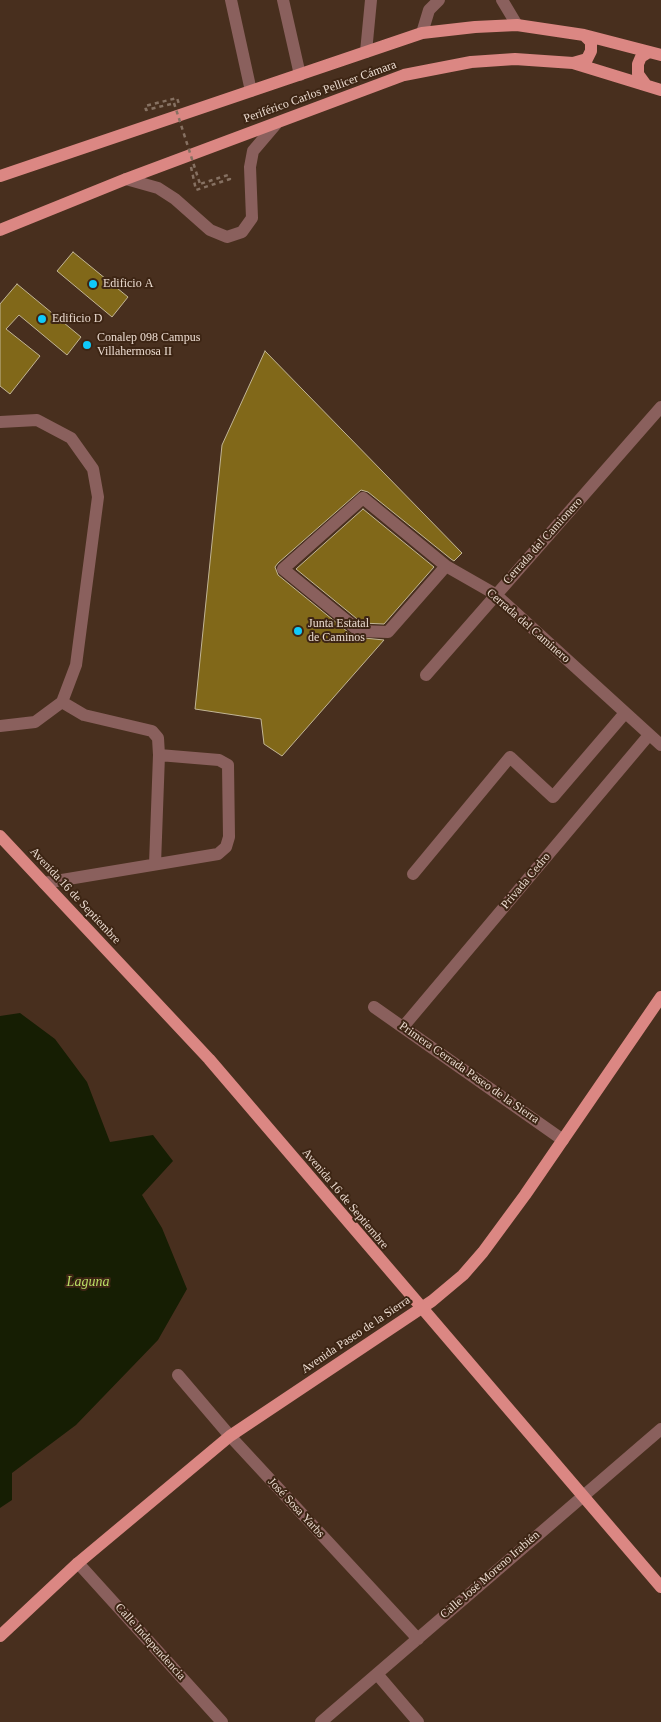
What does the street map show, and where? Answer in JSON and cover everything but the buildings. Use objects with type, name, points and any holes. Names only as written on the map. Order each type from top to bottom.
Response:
[{"type":"main road","name":"Periférico Carlos Pellicer Cámara","points":[[0,176],[422,33],[475,27],[517,25],[584,35],[655,54]]},
{"type":"main road","points":[[573,63],[587,59],[591,51],[591,42],[584,35]]},
{"type":"main road","points":[[646,85],[638,74],[638,64],[641,57],[655,54]]},
{"type":"main road","name":"Periférico Carlos Pellicer Cámara","points":[[0,230],[126,179],[404,75],[462,64],[515,59],[573,63],[661,90]]},
{"type":"main road","name":"Avenida 16 de Septiembre","points":[[0,836],[209,1059],[661,1587]]},
{"type":"main road","name":"Avenida Paseo de la Sierra","points":[[0,1636],[78,1563],[230,1436],[453,1285],[473,1264],[563,1140],[661,996]]},
{"type":"street","points":[[230,0],[251,91]]},
{"type":"street","points":[[283,0],[300,75]]},
{"type":"street","points":[[366,52],[371,0]]},
{"type":"street","points":[[422,33],[429,10],[439,0]]},
{"type":"street","points":[[502,0],[517,25]]},
{"type":"street","points":[[126,179],[158,188],[175,198],[210,230],[227,236],[242,232],[252,218],[250,167],[253,151],[276,124]]},
{"type":"street","name":"Cerrada del Camionero","points":[[426,675],[495,594],[661,407]]},
{"type":"street","points":[[0,422],[37,420],[71,438],[93,469],[98,497],[76,665],[62,702],[35,722],[0,726]]},
{"type":"street","name":"Cerrada del Caminero","points":[[446,566],[388,632],[359,631],[284,568],[363,498],[446,566],[495,594],[661,745]]},
{"type":"street","points":[[62,702],[84,715],[152,731],[158,738],[155,864]]},
{"type":"street","points":[[413,874],[510,757],[553,797],[625,713]]},
{"type":"street","name":"Privada Cedro","points":[[403,1027],[649,735]]},
{"type":"street","points":[[44,883],[218,854],[226,847],[229,838],[228,765],[219,760],[159,755]]},
{"type":"street","name":"Primera Cerrada Paseo de la Sierra","points":[[374,1007],[563,1140]]},
{"type":"street","name":"José Sosa Yarbs","points":[[178,1375],[230,1436],[418,1639]]},
{"type":"street","name":"Calle José Moreno Irabién","points":[[321,1722],[581,1495],[661,1429]]},
{"type":"street","name":"Calle Independencia","points":[[78,1563],[222,1722]]},
{"type":"street","points":[[377,1674],[418,1722]]},
{"type":"path","points":[[177,98],[145,106],[146,110],[174,103],[200,184],[228,174],[230,179],[196,190],[189,156]]},
{"type":"water","name":"Laguna","points":[[20,1013],[55,1039],[87,1082],[110,1142],[153,1135],[173,1161],[142,1195],[162,1228],[187,1289],[158,1340],[76,1425],[12,1473],[12,1500],[0,1508],[0,1016]]},
{"type":"place","name":"Edificio A","points":[[93,284]]},
{"type":"place","name":"Edificio D","points":[[42,319]]},
{"type":"place","name":"Conalep 098 Campus Villahermosa II","points":[[87,345]]},
{"type":"place","name":"Junta Estatal de Caminos","points":[[298,631]]}]
